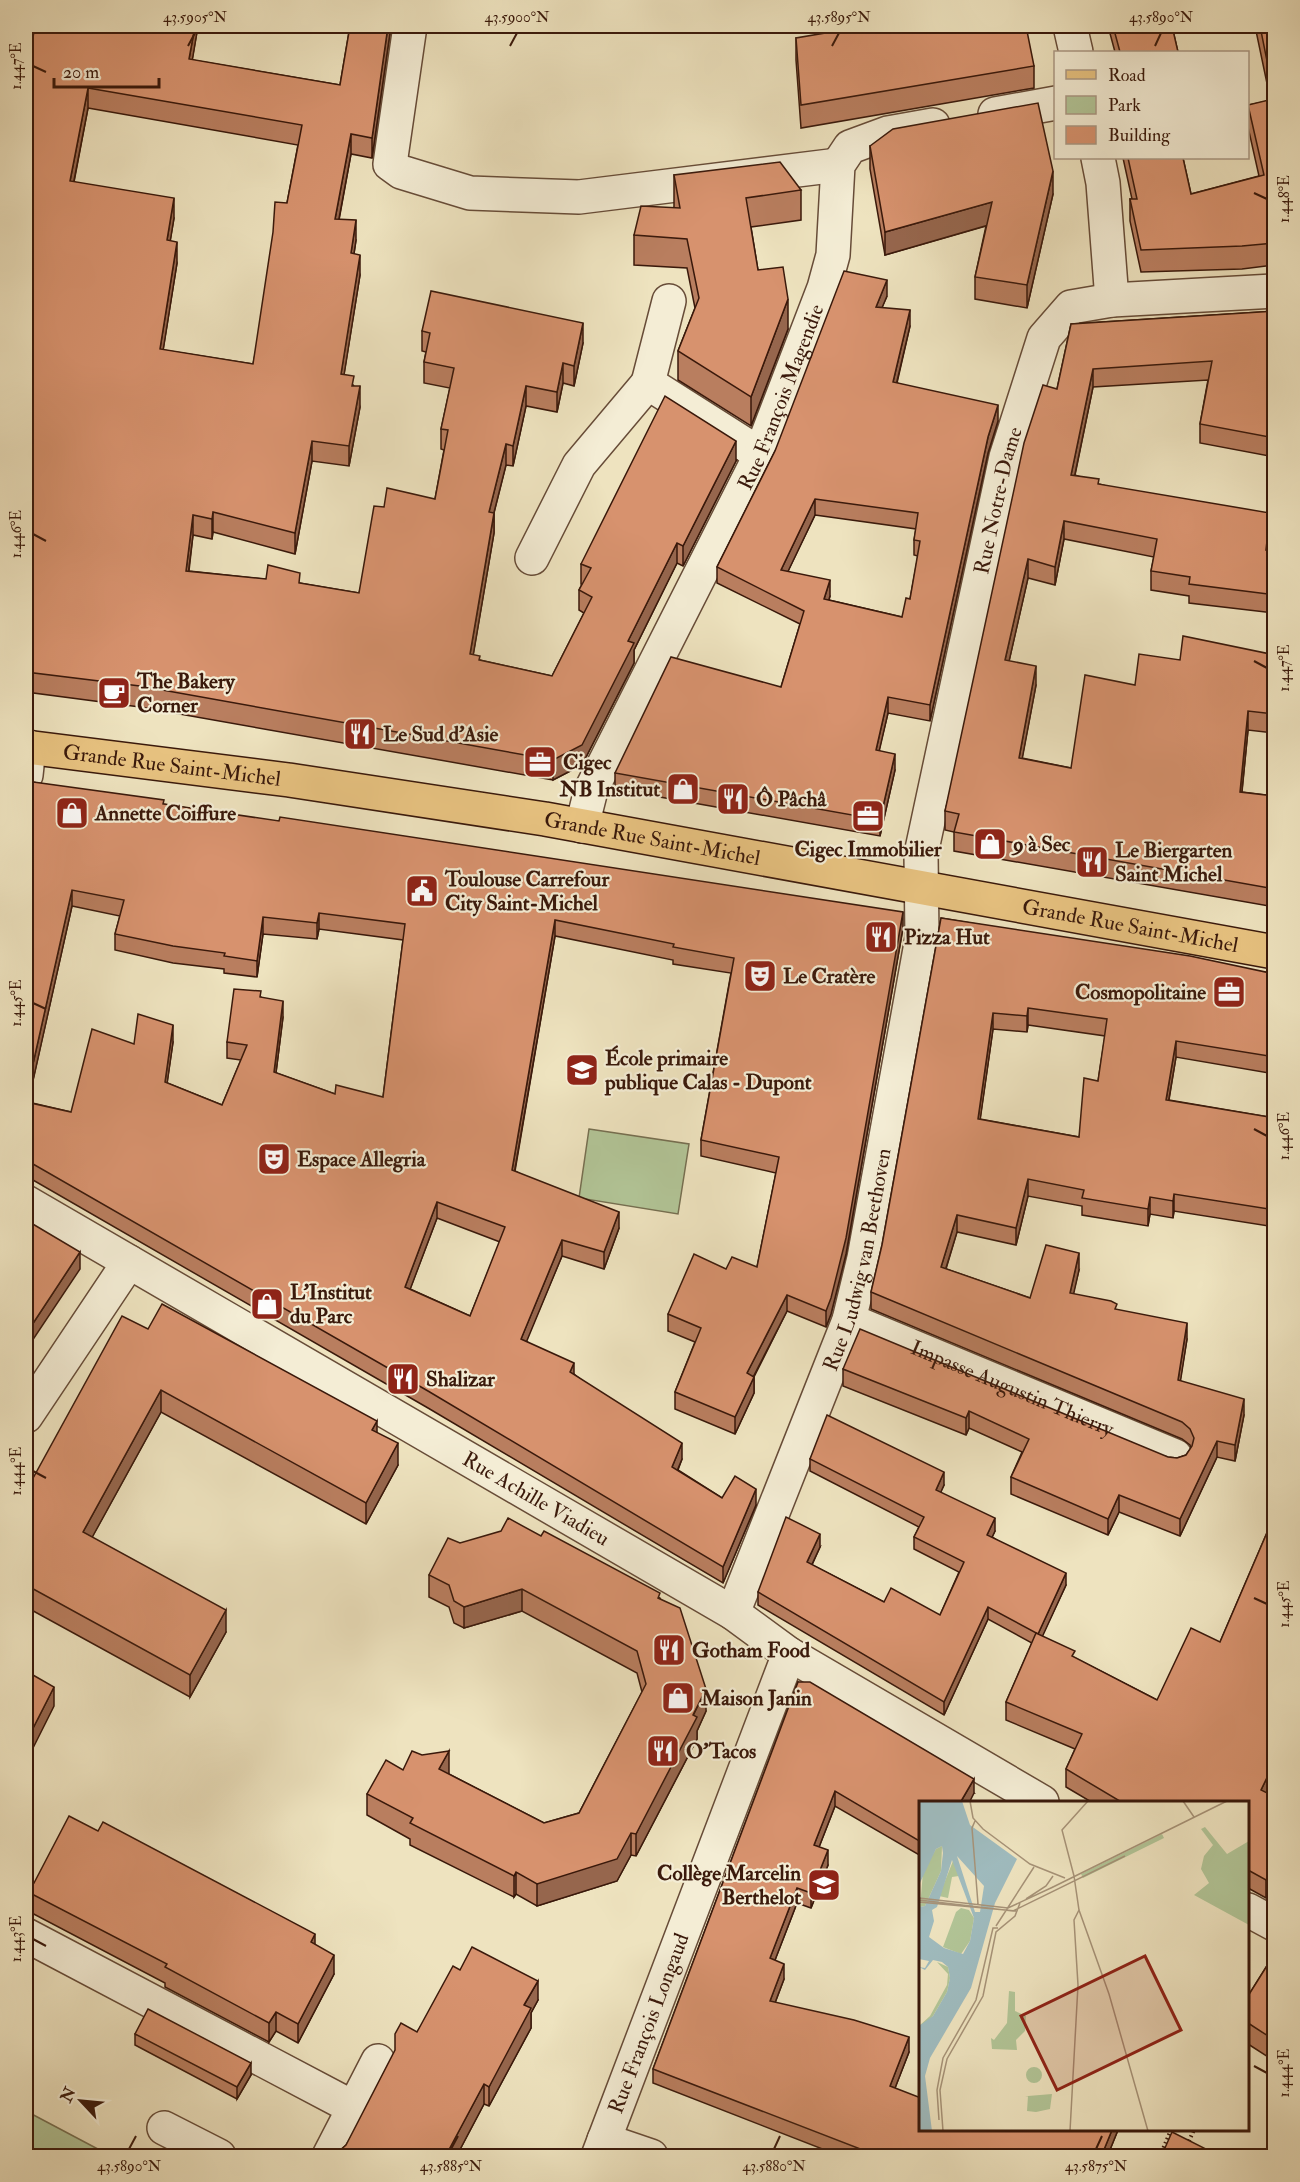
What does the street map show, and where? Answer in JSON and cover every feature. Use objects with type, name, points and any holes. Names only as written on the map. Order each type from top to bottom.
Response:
[{"type":"main road","name":"Grande Rue Saint-Michel","points":[[27,756],[289,780],[582,826],[1275,952]]},
{"type":"street","points":[[410,26],[390,164],[401,172],[470,193],[579,196],[838,165],[850,147],[888,133],[1054,103]]},
{"type":"street","points":[[1070,26],[1076,51]]},
{"type":"street","points":[[1098,159],[1103,183],[1112,300]]},
{"type":"street","name":"Rue François Magendie","points":[[582,826],[591,790],[760,454],[824,288],[833,255],[838,165]]},
{"type":"street","name":"Rue Notre-Dame","points":[[920,888],[921,854],[1006,457],[1044,338],[1071,307],[1112,300],[1275,291]]},
{"type":"street","points":[[532,558],[579,465],[648,383],[669,301]]},
{"type":"street","points":[[648,383],[760,454]]},
{"type":"street","name":"Rue Ludwig van Beethoven","points":[[733,1613],[849,1320],[864,1258],[922,938],[924,922],[920,888]]},
{"type":"street","name":"Rue Achille Viadieu","points":[[26,1202],[733,1613],[789,1654],[1039,1801]]},
{"type":"street","points":[[26,1416],[129,1262]]},
{"type":"street","name":"Impasse Augustin Thierry","points":[[849,1320],[1175,1456]]},
{"type":"street","name":"Rue François Longaud","points":[[601,2149],[789,1654]]},
{"type":"street","points":[[1249,1911],[1275,1924]]},
{"type":"street","points":[[26,1935],[354,2108]]},
{"type":"street","points":[[328,2157],[378,2061]]},
{"type":"street","points":[[164,2128],[219,2157]]},
{"type":"street","points":[[601,2149],[651,2157]]},
{"type":"path","points":[[1160,2157],[1171,2131]]},
{"type":"path","points":[[1187,2146],[1194,2131]]},
{"type":"green space","points":[[589,1129],[689,1144],[678,1214],[579,1198]]},
{"type":"green space","points":[[26,2111],[111,2156],[26,2156]]},
{"type":"building","points":[[35,26],[195,26],[189,59],[340,85],[350,26],[388,26],[372,138],[351,134],[335,219],[356,220],[351,253],[360,255],[341,374],[354,376],[352,386],[360,386],[349,446],[312,441],[295,533],[213,512],[212,519],[193,515],[186,571],[266,579],[268,565],[300,573],[299,583],[359,593],[374,506],[384,507],[387,488],[435,499],[448,430],[441,429],[454,368],[424,362],[430,333],[422,331],[431,291],[583,323],[574,366],[563,363],[557,392],[526,386],[513,446],[506,444],[489,512],[494,513],[470,654],[480,656],[479,660],[552,676],[592,597],[579,590],[591,568],[581,564],[665,396],[736,441],[683,546],[677,543],[628,641],[634,643],[582,745],[553,760],[140,686],[26,672],[26,76]],"holes":[[[88,88],[302,125],[287,203],[275,202],[273,232],[253,364],[160,349],[177,242],[167,240],[174,198],[70,181]]]},
{"type":"building","points":[[867,26],[1026,26],[1034,66],[801,105],[796,38]]},
{"type":"building","points":[[1113,26],[1172,26],[1178,51],[1120,51]]},
{"type":"building","points":[[1260,26],[1275,26],[1275,243],[1141,250],[1130,199],[1137,199],[1128,159],[1183,159],[1191,194],[1264,175],[1249,105],[1269,100],[1268,93],[1273,91]]},
{"type":"building","points":[[1038,103],[1053,171],[1027,285],[975,277],[992,202],[885,232],[870,146],[893,129]]},
{"type":"building","points":[[780,162],[801,190],[746,198],[758,270],[783,267],[788,299],[751,397],[678,351],[699,298],[687,239],[634,235],[641,206],[680,208],[674,175]]},
{"type":"building","points":[[844,271],[887,280],[876,307],[910,310],[893,382],[998,405],[988,437],[930,705],[888,697],[876,750],[895,754],[880,820],[615,773],[671,657],[781,687],[804,611],[717,567],[775,451]],"holes":[[[815,499],[918,513],[914,540],[920,541],[910,599],[906,598],[902,617],[824,599],[830,580],[781,570]]]},
{"type":"building","points":[[1275,311],[1275,438],[1200,424],[1212,361],[1093,369],[1071,475],[1099,479],[1098,484],[1270,513],[1266,550],[1275,551],[1275,595],[1189,584],[1190,577],[1151,571],[1157,539],[1064,521],[1055,567],[1028,559],[1005,660],[1036,666],[1019,758],[1071,768],[1085,675],[1135,685],[1139,654],[1180,660],[1183,636],[1275,655],[1275,714],[1248,711],[1240,792],[1275,796],[1275,889],[954,832],[959,814],[945,811],[1024,443],[1043,385],[1057,389],[1071,324]]},
{"type":"building","points":[[26,781],[164,800],[163,804],[279,821],[280,817],[903,912],[846,1238],[831,1298],[826,1311],[787,1295],[747,1373],[754,1377],[735,1417],[675,1392],[701,1328],[668,1314],[694,1254],[726,1269],[732,1257],[757,1267],[779,1157],[701,1140],[734,958],[673,947],[674,944],[555,920],[512,1170],[619,1212],[604,1252],[562,1240],[521,1339],[574,1363],[570,1372],[682,1443],[672,1467],[722,1498],[735,1476],[756,1489],[723,1567],[428,1391],[26,1160],[26,1102],[71,1112],[92,1029],[134,1044],[138,1014],[173,1025],[165,1082],[222,1105],[247,1045],[227,1042],[234,989],[261,991],[260,997],[283,1001],[274,1072],[335,1094],[336,1085],[383,1097],[405,924],[319,913],[317,923],[263,917],[257,961],[224,956],[225,953],[173,946],[115,934],[124,900],[72,890],[26,1095]],"holes":[[[437,1202],[505,1227],[470,1316],[405,1287]]]},
{"type":"building","points":[[941,918],[1190,956],[1275,974],[1275,1057],[1176,1041],[1166,1100],[1275,1118],[1275,1210],[1174,1194],[1173,1201],[1150,1197],[1148,1209],[1082,1198],[1084,1190],[1028,1179],[1016,1228],[957,1215],[941,1267],[1030,1298],[1046,1245],[1079,1253],[1070,1293],[1111,1301],[1117,1304],[1115,1309],[1187,1323],[1178,1380],[1244,1399],[1235,1445],[1217,1441],[1180,1519],[1119,1495],[1108,1519],[1011,1477],[1029,1439],[969,1411],[966,1418],[843,1369],[860,1329],[1168,1457],[1177,1458],[1186,1455],[1192,1446],[1194,1438],[1190,1429],[1182,1422],[871,1292],[882,1245]],"holes":[[[1028,1008],[1107,1019],[1098,1081],[1084,1078],[1079,1137],[978,1119],[993,1013],[1027,1016]]]},
{"type":"building","points":[[26,1220],[80,1252],[26,1334]]},
{"type":"building","points":[[162,1304],[377,1421],[372,1430],[398,1443],[366,1503],[161,1390],[83,1532],[226,1610],[190,1675],[26,1585],[26,1491],[122,1316],[148,1329]]},
{"type":"building","points":[[827,1415],[944,1472],[936,1490],[995,1518],[987,1535],[1066,1573],[1038,1634],[988,1607],[944,1702],[758,1592],[786,1517],[820,1534],[807,1562],[884,1602],[891,1588],[940,1615],[964,1562],[914,1537],[924,1517],[810,1459]]},
{"type":"building","points":[[1275,1514],[1275,1761],[1261,1790],[1275,1797],[1275,1863],[1266,1880],[1249,1871],[1249,1801],[1120,1801],[1066,1769],[1082,1734],[1006,1702],[1036,1633],[1075,1651],[1072,1656],[1157,1700],[1191,1628],[1220,1642]]},
{"type":"building","points":[[508,1518],[541,1536],[544,1531],[660,1593],[658,1598],[680,1608],[706,1689],[693,1715],[697,1717],[636,1834],[631,1833],[617,1859],[537,1884],[516,1872],[514,1876],[410,1823],[413,1818],[367,1794],[386,1760],[403,1770],[412,1751],[422,1755],[449,1751],[439,1769],[544,1823],[579,1813],[646,1684],[637,1651],[522,1589],[464,1607],[454,1601],[449,1585],[429,1575],[448,1538],[460,1543],[501,1531]]},
{"type":"building","points":[[26,1671],[54,1687],[26,1742]]},
{"type":"building","name":"Collège Marcelin Berthelot","points":[[798,1682],[810,1682],[974,1779],[961,1801],[919,1801],[919,1841],[835,1791],[814,1845],[828,1850],[811,1893],[797,1888],[770,1958],[784,1964],[770,2001],[854,2020],[909,2037],[890,2086],[919,2097],[919,2131],[1112,2131],[1101,2157],[881,2157],[653,2069]]},
{"type":"building","points":[[69,1816],[98,1831],[103,1822],[315,1934],[311,1942],[334,1955],[298,2024],[276,2012],[269,2023],[165,1967],[167,1964],[30,1893],[26,1898],[26,1878],[34,1883]]},
{"type":"building","points":[[472,1947],[538,1981],[524,2005],[531,2008],[489,2087],[484,2084],[445,2157],[341,2157],[337,2153],[346,2145],[395,2050],[395,2034],[401,2023],[417,2032],[453,1966],[460,1970]]},
{"type":"building","points":[[1275,1953],[1275,2021],[1268,2036],[1249,2024],[1249,1994]]},
{"type":"building","points":[[148,2009],[251,2063],[237,2087],[135,2034]]},
{"type":"building","points":[[1172,2132],[1206,2149],[1203,2157],[1161,2157]]},
{"type":"place","name":"The Bakery Corner","points":[[114,693]]},
{"type":"place","name":"Le Sud d'Asie","points":[[360,734]]},
{"type":"place","name":"Cigec","points":[[540,762]]},
{"type":"place","name":"NB Institut","points":[[683,789]]},
{"type":"place","name":"Ô Pâchâ","points":[[733,799]]},
{"type":"place","name":"Annette Coiffure","points":[[72,813]]},
{"type":"place","name":"Cigec Immobilier","points":[[868,816]]},
{"type":"place","name":"9 à Sec","points":[[990,844]]},
{"type":"place","name":"Le Biergarten Saint Michel","points":[[1092,862]]},
{"type":"place","name":"Toulouse Carrefour City Saint-Michel","points":[[422,891]]},
{"type":"place","name":"Pizza Hut","points":[[881,937]]},
{"type":"place","name":"Le Cratère","points":[[760,976]]},
{"type":"place","name":"Cosmopolitaine","points":[[1229,992]]},
{"type":"place","name":"École primaire publique Calas - Dupont","points":[[582,1070]]},
{"type":"place","name":"Espace Allegria","points":[[274,1159]]},
{"type":"place","name":"L'Institut du Parc","points":[[267,1304]]},
{"type":"place","name":"Shalizar","points":[[403,1379]]},
{"type":"place","name":"Gotham Food","points":[[669,1650]]},
{"type":"place","name":"Maison Janin","points":[[678,1698]]},
{"type":"place","name":"O'Tacos","points":[[663,1751]]},
{"type":"place","name":"Collège Marcelin Berthelot","points":[[824,1885]]}]
